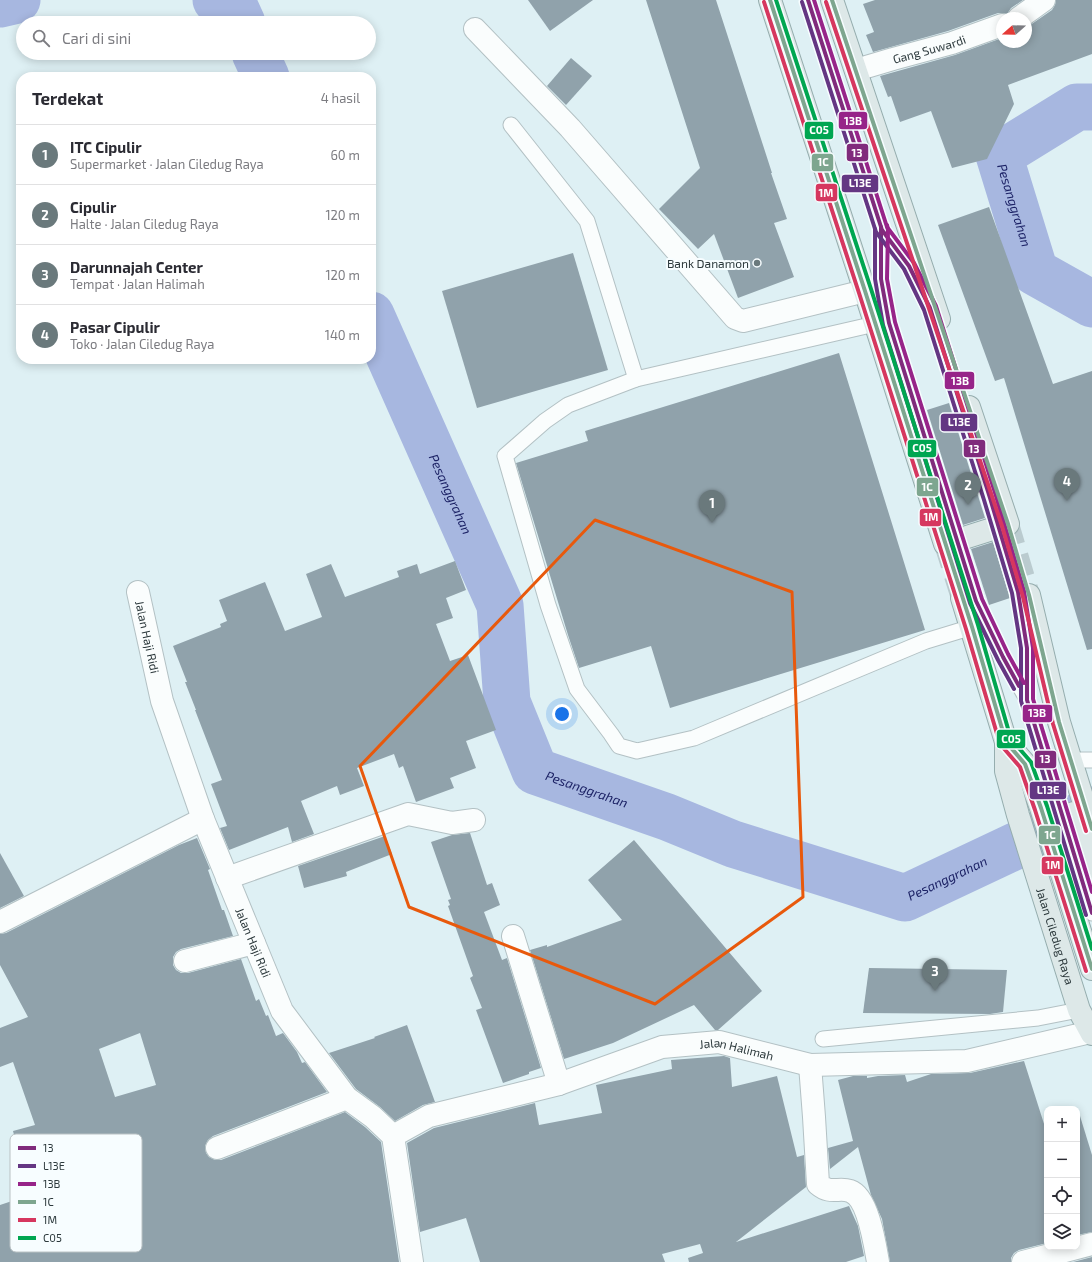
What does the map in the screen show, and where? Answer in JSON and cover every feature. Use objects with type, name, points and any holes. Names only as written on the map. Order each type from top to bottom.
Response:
[{"type":"main road","points":[[770,0],[945,544],[1008,524],[832,0]]},
{"type":"main road","points":[[1029,595],[1092,871]]},
{"type":"main road","name":"Jalan Ciledug Raya","points":[[962,598],[1006,742],[1006,771],[1018,815],[1052,926],[1088,1023]]},
{"type":"main road","points":[[1059,722],[1071,760],[1074,794],[1092,829]]},
{"type":"main road","name":"Jalan Ciledug Raya","points":[[1006,742],[1025,764],[1084,916],[1092,968]]},
{"type":"street","points":[[1027,12],[1044,0]]},
{"type":"street","name":"Gang Suwardi","points":[[856,70],[893,58],[952,44],[996,27]]},
{"type":"street","points":[[475,29],[570,128],[735,318],[743,321],[865,292]]},
{"type":"street","name":"Jalan Haji Ridi","points":[[138,592],[162,701],[203,819],[282,1011],[347,1098],[373,1117],[393,1136]]},
{"type":"street","points":[[227,878],[408,814],[452,823],[474,820]]},
{"type":"street","points":[[0,922],[203,819]]},
{"type":"street","points":[[513,936],[559,1084]]},
{"type":"street","points":[[185,961],[254,943]]},
{"type":"street","name":"Jalan Halimah","points":[[393,1136],[429,1116],[559,1084],[662,1047],[719,1042],[810,1065],[968,1061],[1088,1023]]},
{"type":"street","points":[[810,1065],[818,1184],[824,1189],[850,1191],[861,1199],[873,1232],[878,1262]]},
{"type":"street","points":[[217,1148],[347,1098]]},
{"type":"street","points":[[393,1136],[412,1262]]},
{"type":"street","points":[[1023,1262],[1092,1244]]},
{"type":"lane","points":[[808,0],[882,230],[881,279],[889,323],[976,601],[1003,657],[1027,700],[1084,916]]},
{"type":"lane","points":[[511,125],[587,221],[636,379]]},
{"type":"lane","points":[[882,230],[909,266],[930,308],[990,498],[1018,592],[1027,648],[1027,700]]},
{"type":"lane","points":[[875,324],[636,379],[568,406],[545,421],[505,456],[548,605],[577,689],[619,746],[637,751],[694,738],[926,641],[972,627]]},
{"type":"lane","points":[[1071,760],[1092,760]]},
{"type":"lane","points":[[823,1039],[1038,1018],[1088,1023]]},
{"type":"highlighted area","points":[[595,520],[792,592],[803,897],[655,1004],[409,907],[360,766]]},
{"type":"building","points":[[528,0],[593,0],[550,31]]},
{"type":"building","points":[[646,0],[716,0],[787,219],[774,223],[794,277],[738,298],[714,234],[698,249],[659,209],[700,168]]},
{"type":"building","points":[[875,0],[1023,0],[1011,8],[1008,12],[996,12],[996,14],[948,31],[873,52],[866,35],[874,32],[863,4]]},
{"type":"building","points":[[1056,0],[1092,0],[1092,54],[1008,85],[1014,104],[987,159],[952,168],[931,111],[900,122],[891,96],[888,97],[880,76],[955,55],[996,40],[996,48],[1032,48],[1032,24],[1052,10]]},
{"type":"building","points":[[571,58],[592,76],[566,105],[547,86]]},
{"type":"building","points":[[989,207],[1053,384],[1092,371],[1092,649],[1087,650],[1004,378],[995,381],[938,225]]},
{"type":"building","points":[[573,253],[608,370],[477,408],[442,291]]},
{"type":"building","points":[[839,353],[925,630],[670,708],[651,646],[579,668],[516,463],[588,441],[585,431]]},
{"type":"building","points":[[949,403],[985,518],[963,525],[927,410]]},
{"type":"building","points":[[993,542],[1010,598],[989,605],[971,549]]},
{"type":"building","points":[[455,561],[466,590],[446,598],[453,618],[436,624],[450,661],[468,655],[496,730],[466,741],[476,768],[450,778],[454,788],[416,802],[403,766],[399,768],[394,754],[357,768],[364,786],[340,795],[337,786],[301,801],[314,834],[292,842],[288,827],[229,850],[220,828],[227,826],[211,784],[222,780],[195,710],[185,682],[187,682],[173,646],[221,627],[220,624],[227,621],[219,600],[265,582],[285,631],[322,617],[306,574],[331,564],[345,597],[399,577],[397,571],[417,564],[420,574]]},
{"type":"building","points":[[470,833],[487,885],[492,883],[500,905],[484,912],[502,960],[507,958],[541,1068],[503,1083],[476,1010],[482,1008],[470,978],[473,976],[448,906],[450,905],[448,900],[451,899],[431,842],[452,835]]},
{"type":"building","points":[[385,836],[392,854],[346,872],[347,876],[304,888],[298,866]]},
{"type":"building","points":[[197,838],[210,869],[208,870],[233,936],[181,949],[176,952],[173,957],[173,965],[176,970],[181,973],[188,973],[241,959],[256,1001],[259,999],[266,1016],[268,1015],[276,1036],[283,1033],[297,1052],[302,1063],[305,1062],[327,1092],[213,1136],[208,1140],[205,1146],[206,1153],[209,1157],[215,1160],[221,1160],[345,1112],[365,1127],[381,1142],[399,1262],[0,1262],[0,1205],[10,1202],[10,1252],[142,1252],[142,1134],[14,1134],[13,1131],[35,1125],[13,1062],[0,1067],[0,1028],[28,1017],[0,965],[0,934],[6,933],[179,845]],"holes":[[[140,1033],[156,1085],[115,1097],[99,1049]]]},
{"type":"building","points":[[634,840],[762,991],[718,1030],[715,1030],[694,1005],[613,1043],[564,1059],[530,950],[547,945],[547,947],[622,920],[588,880]]},
{"type":"building","points":[[0,853],[24,896],[0,908]]},
{"type":"building","points":[[869,968],[1007,970],[1003,1012],[990,1014],[863,1013]]},
{"type":"building","points":[[407,1025],[435,1102],[423,1105],[395,1121],[380,1107],[356,1089],[329,1053],[375,1038],[374,1037]]},
{"type":"building","points":[[724,1056],[730,1058],[732,1087],[777,1076],[797,1157],[804,1155],[806,1187],[736,1242],[849,1206],[858,1226],[864,1256],[846,1262],[689,1262],[688,1258],[703,1253],[700,1244],[662,1254],[665,1262],[480,1262],[466,1218],[420,1232],[407,1143],[434,1128],[535,1103],[539,1125],[602,1113],[596,1085],[672,1069],[671,1060]]},
{"type":"building","points":[[1024,1061],[1044,1124],[1044,1244],[1019,1250],[1014,1253],[1011,1258],[1011,1262],[890,1262],[882,1219],[871,1195],[858,1147],[830,1169],[828,1148],[853,1141],[838,1080],[853,1076],[867,1076],[867,1078],[905,1075],[907,1082],[931,1074],[970,1073]]},
{"type":"building","points":[[1080,1116],[1092,1155],[1092,1232],[1080,1234]]},
{"type":"building","points":[[1092,1257],[1092,1262],[1073,1262]]},
{"type":"waterway","name":"Pesanggrahan","points":[[0,4],[17,0]]},
{"type":"waterway","name":"Pesanggrahan","points":[[216,0],[232,1],[239,16]]},
{"type":"waterway","name":"Pesanggrahan","points":[[258,60],[264,72]]},
{"type":"waterway","name":"Pesanggrahan","points":[[1092,107],[1077,107],[999,155],[1035,272],[1092,304]]},
{"type":"waterway","name":"Pesanggrahan","points":[[376,326],[500,605],[507,702],[535,771],[667,817],[733,844],[905,898],[1092,810]]},
{"type":"tunnel","points":[[1008,524],[1029,595]]},
{"type":"tunnel","points":[[945,544],[962,598]]},
{"type":"transit line","name":"1C","points":[[770,0],[972,627],[1006,742],[1025,764],[1041,808],[1092,969]]},
{"type":"transit line","name":"C05","points":[[776,0],[871,289],[978,625],[1011,739],[1031,762],[1047,806],[1092,949]]},
{"type":"transit line","name":"13","points":[[808,0],[882,230],[909,266],[930,308],[990,498],[1018,592],[1027,648],[1027,700],[1092,913]]},
{"type":"transit line","name":"13B","points":[[814,0],[887,227],[914,263],[936,306],[996,496],[1024,591],[1033,648],[1033,699],[1092,892]]},
{"type":"transit line","name":"1C","points":[[832,0],[1008,524],[1029,595],[1059,722],[1092,829]]},
{"type":"transit line","name":"1M","points":[[764,2],[966,629],[1000,744],[1020,767],[1086,971]]},
{"type":"transit line","name":"L13E","points":[[802,2],[876,232],[904,269],[924,310],[984,500],[1012,593],[1021,648],[1021,701],[1086,915]]},
{"type":"transit line","name":"1M","points":[[826,2],[1002,526],[1023,597],[1053,724],[1086,831]]},
{"type":"transit line","name":"13B","points":[[887,225],[887,279],[895,322],[982,599],[1008,654],[1024,683]]},
{"type":"transit line","name":"13","points":[[881,227],[881,279],[889,323],[976,601],[1019,686]]},
{"type":"transit line","name":"L13E","points":[[875,229],[875,279],[883,325],[970,603],[1014,689]]},
{"type":"place","name":"Bank Danamon","points":[[757,263]]},
{"type":"place","name":"Pasar Cipulir","points":[[1067,501]]},
{"type":"place","name":"Cipulir","points":[[968,505]]},
{"type":"place","name":"ITC Cipulir","points":[[712,523]]},
{"type":"place","name":"Darunnajah Center","points":[[935,991]]}]
